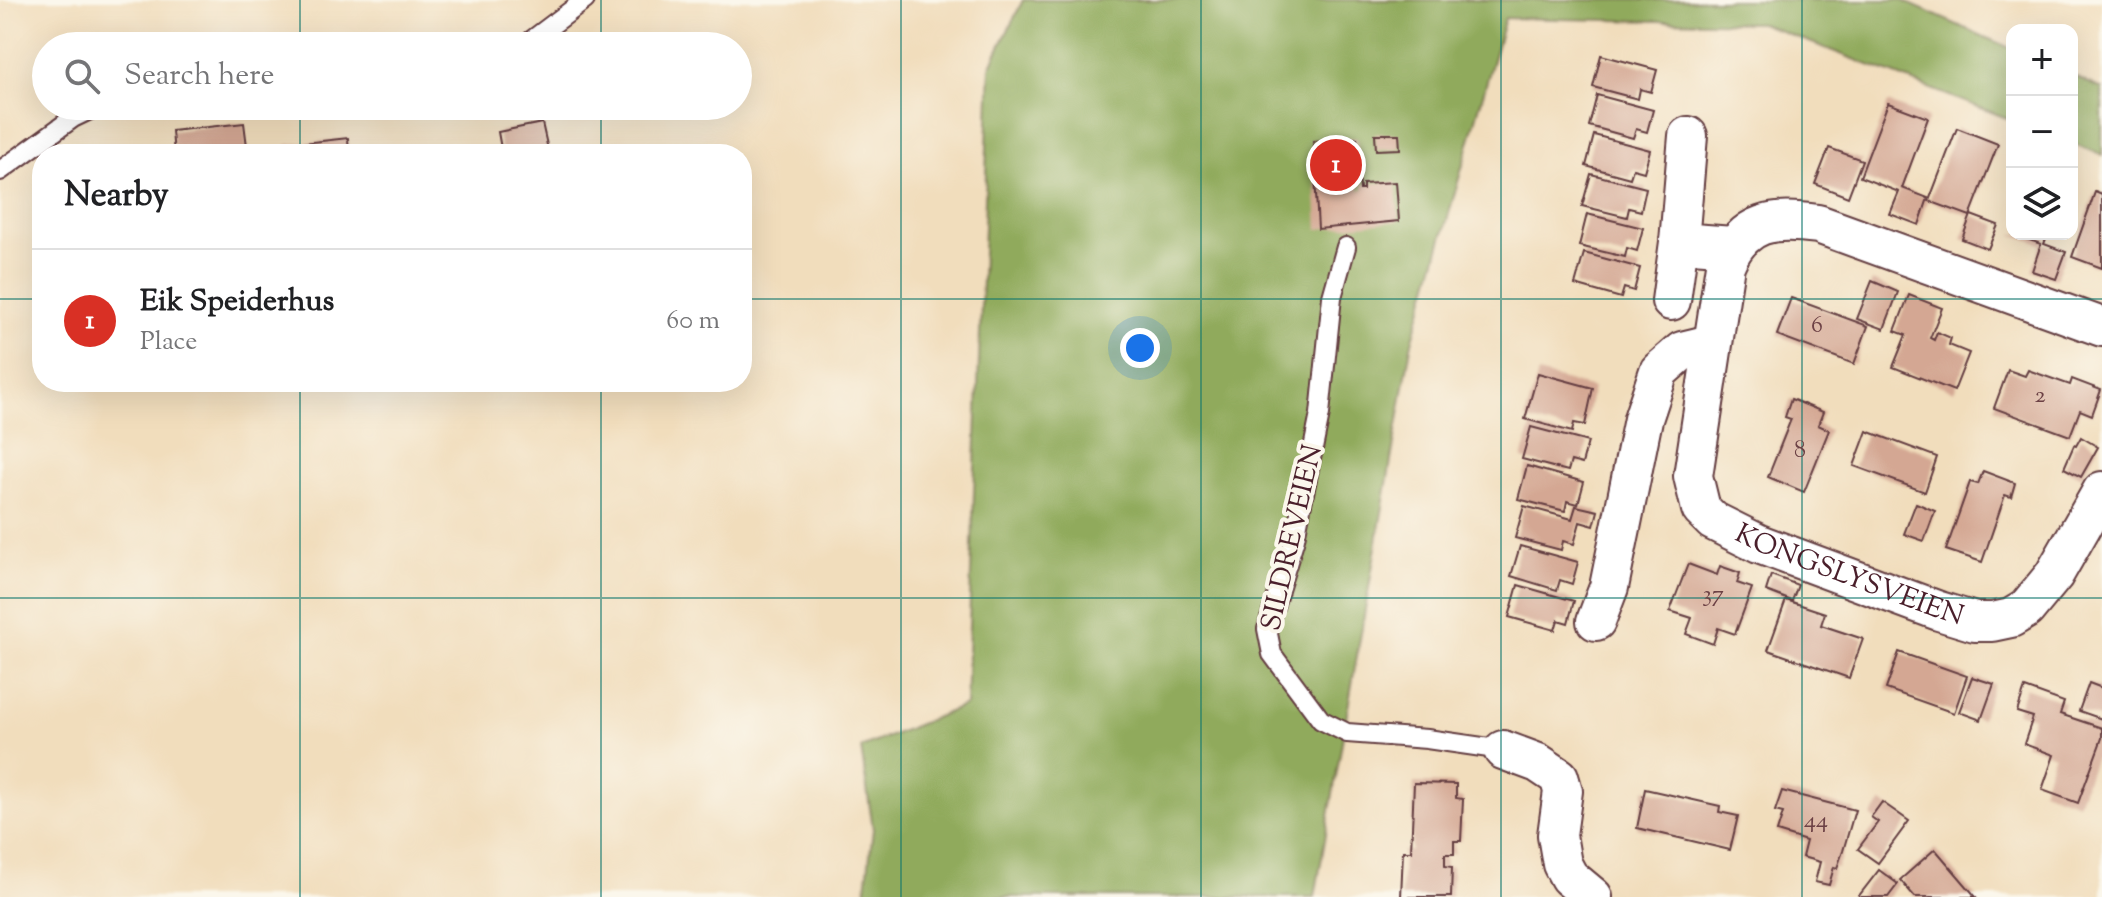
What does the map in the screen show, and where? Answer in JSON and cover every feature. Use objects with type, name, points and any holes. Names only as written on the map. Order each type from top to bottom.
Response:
[{"type":"street","points":[[1671,301],[1688,136]]},
{"type":"street","points":[[1679,242],[1733,246],[1742,235],[1778,221],[1818,224],[2102,327]]},
{"type":"street","name":"KONGSLYSVEIEN","points":[[1733,246],[1725,265],[1711,344],[1693,476],[1701,509],[1713,521],[1759,544],[1939,611],[1975,622],[1992,622],[2011,618],[2026,609],[2045,587],[2102,491]]},
{"type":"street","points":[[1596,621],[1609,587],[1643,419],[1659,371],[1682,351],[1711,344]]},
{"type":"street","name":"SILDREVEIEN","points":[[1503,750],[1538,763],[1559,777],[1563,791],[1557,835],[1562,864],[1569,877],[1593,897]]},
{"type":"lane","points":[[543,32],[585,0]]},
{"type":"lane","points":[[37,144],[70,120]]},
{"type":"lane","points":[[0,171],[32,148]]},
{"type":"lane","name":"SILDREVEIEN","points":[[1346,247],[1332,297],[1320,414],[1295,538],[1267,629],[1272,654],[1321,720],[1347,733],[1427,739],[1503,750]]},
{"type":"green space","points":[[1023,0],[1901,0],[2006,46],[2006,118],[1760,23],[1505,18],[1411,346],[1315,897],[865,897],[873,829],[861,748],[966,705],[990,67]]},
{"type":"green space","points":[[2078,79],[2102,89],[2102,155],[2078,145]]},
{"type":"building","points":[[1601,55],[1657,70],[1651,92],[1640,89],[1638,99],[1593,87]]},
{"type":"building","points":[[1597,95],[1653,110],[1647,132],[1636,129],[1633,138],[1589,126]]},
{"type":"building","points":[[1888,103],[1928,118],[1902,188],[1928,198],[1919,225],[1890,214],[1899,192],[1860,177]]},
{"type":"building","points":[[244,123],[247,144],[173,144],[172,131]]},
{"type":"building","points":[[542,123],[547,144],[500,144],[498,132]]},
{"type":"building","points":[[1957,128],[1998,144],[1970,216],[1929,201]]},
{"type":"building","points":[[1375,134],[1399,134],[1400,149],[1376,150]]},
{"type":"building","points":[[1594,135],[1650,150],[1644,172],[1633,169],[1630,178],[1586,166]]},
{"type":"building","points":[[348,138],[348,144],[295,144]]},
{"type":"building","points":[[1357,138],[1360,190],[1363,190],[1363,184],[1396,182],[1399,221],[1318,229],[1313,141]]},
{"type":"building","points":[[1829,148],[1862,160],[1848,197],[1815,184]]},
{"type":"building","points":[[1591,174],[1646,188],[1641,211],[1629,208],[1627,217],[1582,206]]},
{"type":"building","points":[[2095,192],[2102,195],[2102,268],[2072,257]]},
{"type":"building","points":[[1587,214],[1643,228],[1637,251],[1627,248],[1625,257],[1579,246]]},
{"type":"building","points":[[1971,215],[1998,225],[1988,249],[1962,239]]},
{"type":"building","points":[[2029,240],[2046,240],[2044,244],[2066,252],[2056,279],[2032,271],[2041,244]]},
{"type":"building","points":[[1584,253],[1640,268],[1634,291],[1624,288],[1621,298],[1575,285]]},
{"type":"building","points":[[1872,281],[1898,292],[1884,329],[1857,319]]},
{"type":"building","points":[[1909,295],[1942,308],[1930,338],[1934,340],[1937,332],[1951,338],[1949,345],[1969,353],[1954,391],[1893,367],[1906,335],[1895,331]]},
{"type":"building","points":[[1791,298],[1868,326],[1854,364],[1777,335]]},
{"type":"building","points":[[2008,370],[2025,376],[2028,370],[2070,385],[2072,379],[2101,390],[2092,415],[2080,410],[2070,436],[1994,408]]},
{"type":"building","points":[[1538,373],[1593,388],[1585,425],[1574,423],[1572,432],[1525,419]]},
{"type":"building","points":[[1791,399],[1823,412],[1818,425],[1829,430],[1804,492],[1768,477],[1791,419],[1785,417]]},
{"type":"building","points":[[1531,427],[1588,442],[1582,464],[1571,461],[1568,471],[1522,459]]},
{"type":"building","points":[[1867,431],[1937,457],[1925,492],[1854,466]]},
{"type":"building","points":[[2081,437],[2098,447],[2081,477],[2064,468]]},
{"type":"building","points":[[1527,466],[1584,482],[1578,504],[1567,501],[1565,511],[1518,499]]},
{"type":"building","points":[[1983,471],[2015,483],[2011,497],[2005,495],[1982,562],[1946,550],[1970,482],[1978,484]]},
{"type":"building","points":[[1916,503],[1935,511],[1924,541],[1904,534]]},
{"type":"building","points":[[1524,506],[1572,519],[1576,506],[1598,511],[1594,526],[1580,522],[1574,544],[1563,541],[1561,550],[1515,538]]},
{"type":"building","points":[[1520,546],[1578,562],[1572,584],[1560,580],[1557,590],[1511,576]]},
{"type":"building","points":[[1688,564],[1717,575],[1720,566],[1740,573],[1737,583],[1752,588],[1735,634],[1718,628],[1713,644],[1686,634],[1692,618],[1670,611]]},
{"type":"building","points":[[1771,575],[1798,585],[1792,601],[1766,591]]},
{"type":"building","points":[[1518,585],[1574,601],[1568,623],[1558,620],[1555,630],[1509,617]]},
{"type":"building","points":[[1786,600],[1825,613],[1821,625],[1863,639],[1849,678],[1768,650]]},
{"type":"building","points":[[1899,652],[1967,676],[1954,713],[1886,689]]},
{"type":"building","points":[[1972,677],[1994,684],[1981,720],[1959,712]]},
{"type":"building","points":[[2089,683],[2102,688],[2102,719],[2079,711]]},
{"type":"building","points":[[2025,688],[2064,702],[2060,714],[2102,728],[2102,738],[2078,803],[2042,790],[2054,755],[2024,744],[2033,717],[2017,712]]},
{"type":"building","points":[[1414,783],[1456,784],[1456,798],[1463,799],[1461,841],[1454,841],[1454,854],[1445,854],[1445,866],[1452,867],[1451,897],[1401,897],[1403,851],[1411,851]]},
{"type":"building","points":[[1645,789],[1720,806],[1719,812],[1738,816],[1730,850],[1637,828]]},
{"type":"building","points":[[1782,791],[1855,810],[1829,885],[1815,882],[1820,862],[1802,857],[1806,841],[1777,832],[1783,813],[1775,811]]},
{"type":"building","points":[[1882,802],[1909,821],[1878,863],[1858,849],[1878,822],[1871,817]]},
{"type":"building","points":[[1935,849],[1976,897],[1915,897],[1900,880]]},
{"type":"building","points":[[1879,870],[1898,884],[1888,897],[1858,897]]},
{"type":"place","name":"Eik Speiderhus","points":[[1336,165]]}]
